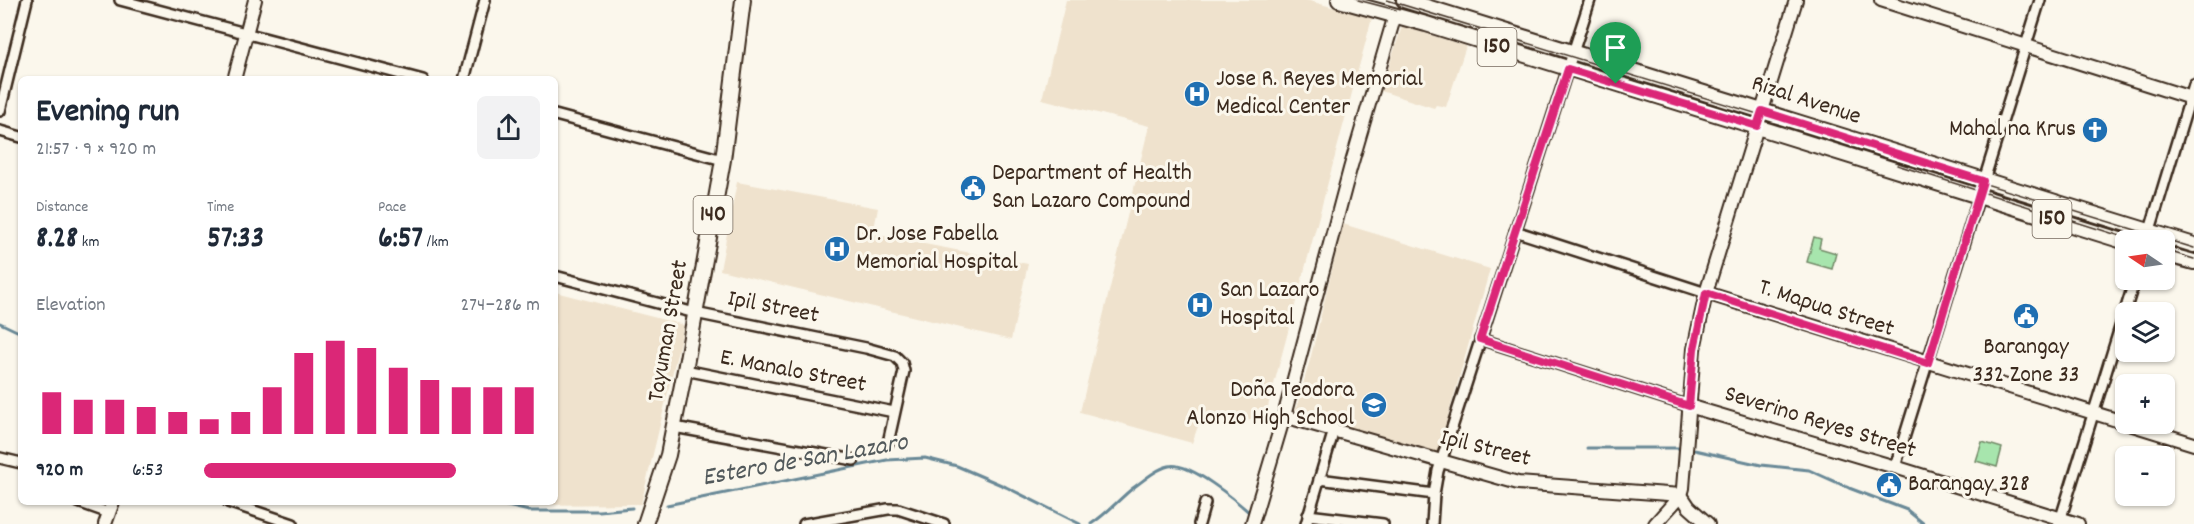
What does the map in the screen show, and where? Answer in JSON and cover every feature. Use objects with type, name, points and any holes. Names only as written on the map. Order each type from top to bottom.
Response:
[{"type":"main road","name":"Tayuman Street","points":[[645,524],[663,474],[685,370],[723,160],[741,0]]},
{"type":"main road","name":"Rizal Avenue","points":[[1339,0],[1426,24],[2115,239]]},
{"type":"main road","name":"Rizal Avenue","points":[[1402,0],[1762,111],[2130,230]]},
{"type":"main road","points":[[1426,24],[1431,8]]},
{"type":"main road","name":"Rizal Avenue","points":[[2175,241],[2194,245]]},
{"type":"main road","points":[[2175,257],[2194,262]]},
{"type":"street","points":[[0,111],[27,0]]},
{"type":"street","points":[[120,0],[408,76]]},
{"type":"street","points":[[235,76],[255,0]]},
{"type":"street","points":[[465,76],[485,0]]},
{"type":"street","points":[[1253,518],[1284,416],[1350,169],[1395,15],[1402,0]]},
{"type":"street","points":[[1432,524],[1438,471],[1590,0]]},
{"type":"street","points":[[1655,524],[1681,495],[1694,349],[1706,293],[1796,0]]},
{"type":"street","points":[[1881,0],[2192,98]]},
{"type":"street","points":[[1895,467],[2040,0]]},
{"type":"street","points":[[2150,230],[2192,98],[2194,84]]},
{"type":"street","points":[[558,116],[723,160]]},
{"type":"street","points":[[0,131],[18,136]]},
{"type":"street","name":"T. Mapua Street","points":[[1515,231],[1928,363],[2194,444]]},
{"type":"street","name":"Ipil Street","points":[[558,277],[695,313],[895,356],[902,363],[904,371],[888,442]]},
{"type":"street","points":[[2060,521],[2132,290]]},
{"type":"street","name":"Severino Reyes Street","points":[[1480,339],[1689,406],[1895,467],[2060,521],[2078,524]]},
{"type":"street","name":"E. Manalo Street","points":[[685,370],[894,412]]},
{"type":"street","name":"Ipil Street","points":[[1284,416],[1518,483],[1681,495]]},
{"type":"street","points":[[674,426],[854,460]]},
{"type":"street","points":[[1334,430],[1307,520],[1383,524]]},
{"type":"street","points":[[0,458],[18,462]]},
{"type":"street","points":[[1319,479],[1434,494]]},
{"type":"street","points":[[1681,495],[1689,507],[1708,524]]},
{"type":"street","points":[[1199,524],[1204,503]]},
{"type":"street","points":[[86,505],[109,513]]},
{"type":"street","points":[[237,505],[293,524]]},
{"type":"street","points":[[804,524],[888,509],[898,509],[944,524]]},
{"type":"shaded area","points":[[1066,0],[1306,0],[1372,18],[1266,414],[1244,421],[1202,415],[1192,443],[1080,412],[1149,126],[1042,99]]},
{"type":"shaded area","points":[[1402,26],[1466,46],[1446,107],[1436,105],[1434,108],[1381,91]]},
{"type":"shaded area","name":"Dr. Jose Fabella Memorial Hospital","points":[[737,182],[878,208],[873,234],[1028,264],[1011,340],[720,270]]},
{"type":"shaded area","points":[[1343,224],[1490,269],[1437,455],[1294,417]]},
{"type":"shaded area","points":[[558,293],[684,325],[641,504],[558,505]]},
{"type":"green space","points":[[1814,237],[1821,239],[1819,248],[1836,253],[1832,269],[1807,262]]},
{"type":"green space","points":[[1982,442],[2002,448],[1997,467],[1976,461]]},
{"type":"waterway","name":"Estero de San Lazaro","points":[[0,323],[18,332]]},
{"type":"waterway","name":"Estero de San Lazaro","points":[[1587,448],[1684,448]]},
{"type":"waterway","name":"Estero de San Lazaro","points":[[1690,449],[1761,465],[1809,470],[1907,510],[1924,524]]},
{"type":"waterway","name":"Estero de San Lazaro","points":[[667,505],[887,460],[925,458],[957,466],[1006,487],[1080,524]]},
{"type":"waterway","name":"Estero de San Lazaro","points":[[1091,524],[1146,478],[1169,466],[1178,466],[1200,476],[1252,515]]},
{"type":"waterway","name":"Estero de San Lazaro","points":[[503,505],[529,511],[599,511],[632,508]]},
{"type":"tram line","points":[[1358,0],[1396,10]]},
{"type":"tram line","points":[[1387,0],[2194,248]]},
{"type":"tram line","points":[[1897,165],[2115,234]]},
{"type":"tram line","points":[[2175,253],[2194,259]]},
{"type":"place","name":"Jose R. Reyes Memorial Medical Center","points":[[1197,94]]},
{"type":"place","name":"Mahal na Krus","points":[[2095,130]]},
{"type":"place","name":"Department of Health San Lazaro Compound","points":[[973,188]]},
{"type":"place","name":"Dr. Jose Fabella Memorial Hospital","points":[[837,249]]},
{"type":"place","name":"San Lazaro Hospital","points":[[1200,305]]},
{"type":"place","name":"Barangay 332 Zone 33","points":[[2026,316]]},
{"type":"place","name":"Doña Teodora Alonzo High School","points":[[1374,405]]},
{"type":"place","name":"Barangay 328","points":[[1889,485]]},
{"type":"route","points":[[1568,69],[1616,84],[1757,126],[1762,111],[1983,181],[1928,363],[1706,293],[1694,349],[1689,406],[1480,339],[1568,69]]}]
